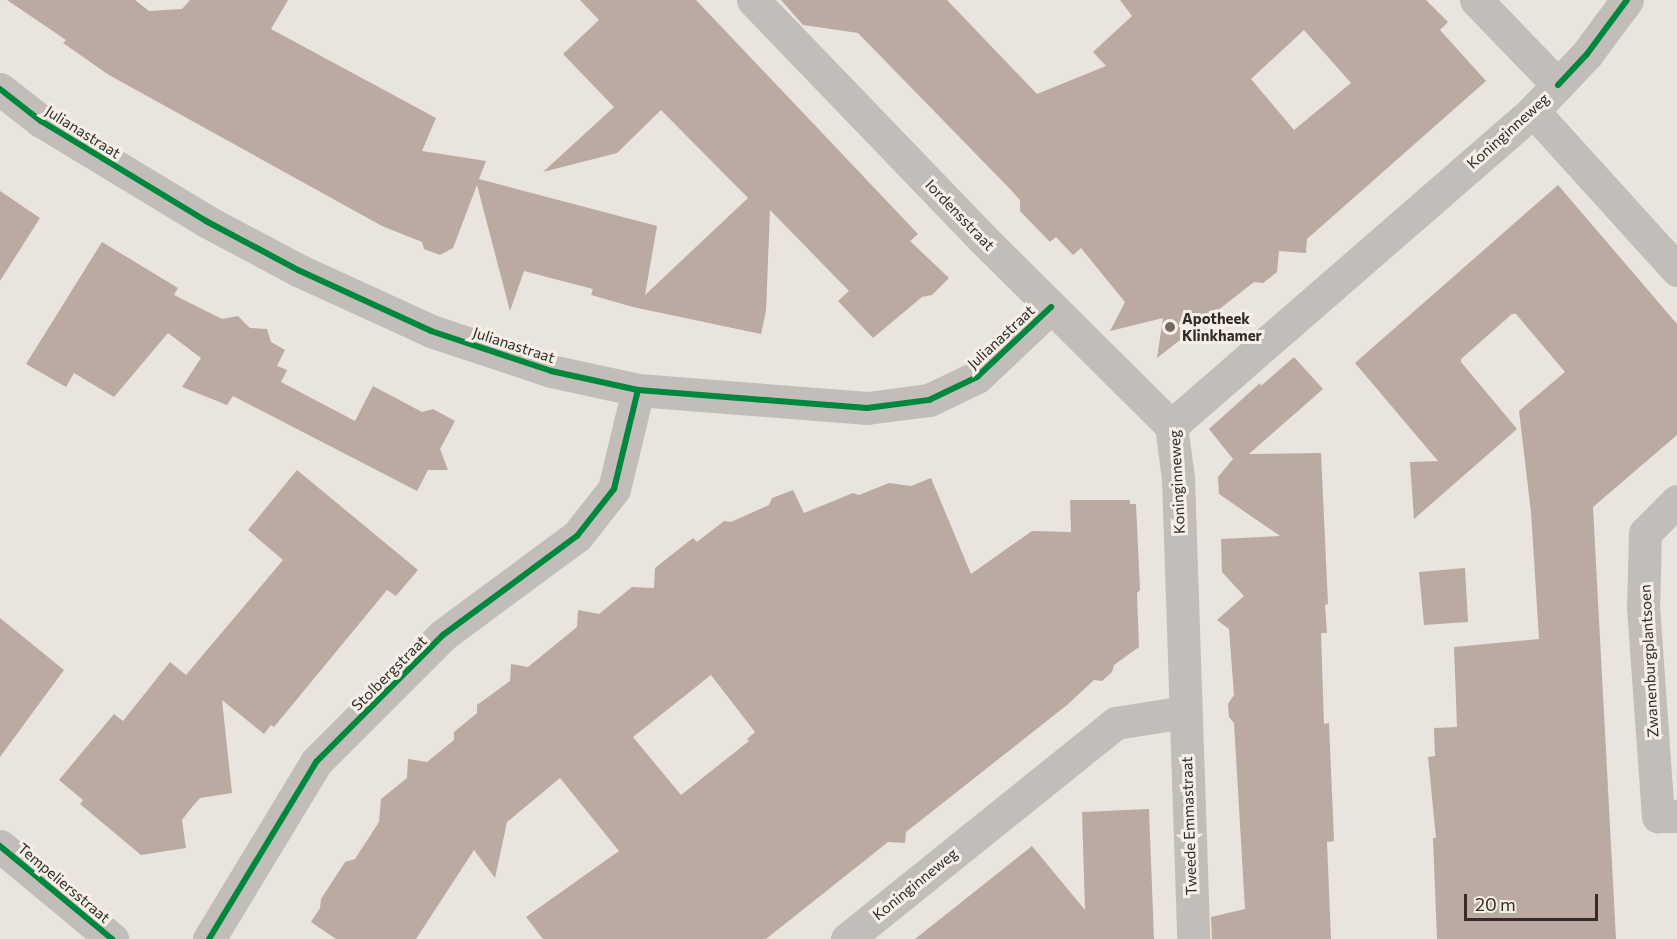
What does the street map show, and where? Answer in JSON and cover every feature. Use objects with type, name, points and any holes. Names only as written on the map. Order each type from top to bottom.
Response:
[{"type":"street","name":"Iordensstraat","points":[[753,0],[1051,307],[1171,426]]},
{"type":"street","points":[[1476,0],[1558,85]]},
{"type":"street","name":"Koninginneweg","points":[[847,939],[1116,723],[1184,712],[1178,478],[1171,426],[1533,111],[1587,54],[1627,0]]},
{"type":"street","name":"Julianastraat","points":[[0,89],[40,121],[167,198],[298,270],[431,331],[551,371],[638,390],[867,408],[928,400],[977,377],[1051,307]]},
{"type":"street","points":[[1533,111],[1677,270]]},
{"type":"street","name":"Stolbergstraat","points":[[208,939],[316,762],[443,635],[577,536],[614,489],[638,390]]},
{"type":"street","name":"Zwanenburgplantsoen","points":[[1677,501],[1645,533],[1643,607],[1658,816],[1677,816]]},
{"type":"street","name":"Tweede Emmastraat","points":[[1184,712],[1193,939]]},
{"type":"street","name":"Tempeliersstraat","points":[[0,846],[112,939]]},
{"type":"building","points":[[7,0],[135,0],[149,11],[182,9],[190,0],[288,0],[271,29],[436,118],[422,151],[486,161],[479,179],[657,226],[645,295],[748,198],[661,110],[617,153],[543,172],[614,107],[563,54],[599,20],[580,0],[696,0],[918,234],[910,241],[949,278],[932,295],[922,297],[873,338],[838,301],[849,291],[770,210],[766,311],[761,334],[633,307],[591,295],[593,289],[524,271],[510,311],[477,185],[453,248],[440,255],[424,249],[422,242],[382,226],[109,75],[63,43],[66,40]]},
{"type":"building","points":[[781,0],[947,0],[1037,94],[1106,66],[1093,52],[1132,16],[1120,0],[1426,0],[1448,22],[1440,30],[1486,81],[1307,239],[1306,253],[1279,251],[1277,272],[1263,283],[1254,282],[1157,358],[1163,318],[1110,331],[1125,302],[1081,248],[1073,255],[1056,237],[1050,242],[1020,211],[1020,200],[1009,188],[858,33],[803,25]],"holes":[[[1304,30],[1351,83],[1294,130],[1251,79]]]},
{"type":"building","points":[[1558,185],[1677,324],[1677,435],[1593,507],[1616,939],[1437,939],[1433,838],[1436,838],[1428,757],[1435,756],[1434,728],[1457,727],[1454,647],[1539,639],[1531,512],[1519,411],[1565,372],[1516,314],[1512,314],[1461,359],[1461,362],[1517,429],[1414,519],[1410,462],[1438,461],[1355,363]]},
{"type":"building","points":[[0,191],[40,218],[0,281]]},
{"type":"building","points":[[102,242],[178,288],[174,295],[222,319],[238,316],[250,328],[267,329],[271,342],[285,350],[277,366],[287,370],[281,382],[355,421],[373,386],[422,412],[433,409],[455,421],[440,449],[448,470],[428,470],[417,491],[233,396],[227,405],[182,387],[201,358],[168,333],[114,397],[74,373],[66,387],[26,364]]},
{"type":"building","points":[[1294,357],[1323,389],[1249,454],[1321,453],[1328,604],[1325,605],[1327,633],[1321,633],[1324,724],[1329,723],[1334,841],[1327,842],[1331,939],[1212,939],[1211,917],[1245,909],[1234,723],[1229,717],[1228,704],[1234,695],[1229,629],[1217,620],[1244,596],[1222,572],[1221,539],[1280,536],[1219,494],[1218,477],[1233,459],[1209,429],[1260,383],[1261,386]]},
{"type":"building","points":[[297,470],[418,570],[396,596],[387,590],[274,727],[271,725],[264,734],[222,700],[232,793],[200,798],[192,807],[182,820],[186,848],[141,855],[80,804],[83,800],[59,780],[114,714],[123,721],[170,662],[186,675],[283,560],[248,530]]},
{"type":"building","points":[[931,478],[971,574],[1032,531],[1071,532],[1070,500],[1130,500],[1130,504],[1136,504],[1140,590],[1137,593],[1139,647],[1114,665],[1112,672],[1102,681],[1094,680],[1067,705],[906,832],[905,843],[888,842],[766,939],[543,939],[526,917],[619,851],[560,778],[507,822],[495,878],[474,850],[416,939],[336,939],[311,922],[320,908],[321,899],[345,862],[355,859],[379,822],[381,799],[407,778],[408,759],[427,762],[454,740],[454,732],[477,713],[477,705],[510,681],[511,664],[528,667],[577,627],[578,610],[599,614],[632,587],[654,588],[655,568],[693,538],[697,542],[724,521],[731,522],[769,505],[772,498],[793,490],[804,513],[853,493],[859,495],[889,483],[911,486]],"holes":[[[711,675],[755,732],[747,739],[749,741],[681,795],[633,737]]]},
{"type":"building","points":[[1465,568],[1468,622],[1424,625],[1419,572]]},
{"type":"building","points":[[0,618],[64,670],[0,757]]},
{"type":"building","points":[[1149,809],[1154,939],[915,939],[1032,846],[1085,910],[1082,812]]},
{"type":"cycle path","points":[[1558,85],[1587,54],[1627,0]]},
{"type":"cycle path","points":[[0,89],[41,121],[206,221],[298,270],[431,331],[551,371],[638,390],[867,408],[929,400],[977,377],[1051,307]]},
{"type":"cycle path","points":[[209,939],[316,762],[443,635],[577,536],[614,489],[638,390]]},
{"type":"cycle path","points":[[0,846],[112,939]]},
{"type":"place","name":"Apotheek Klinkhamer","points":[[1170,327]]}]
